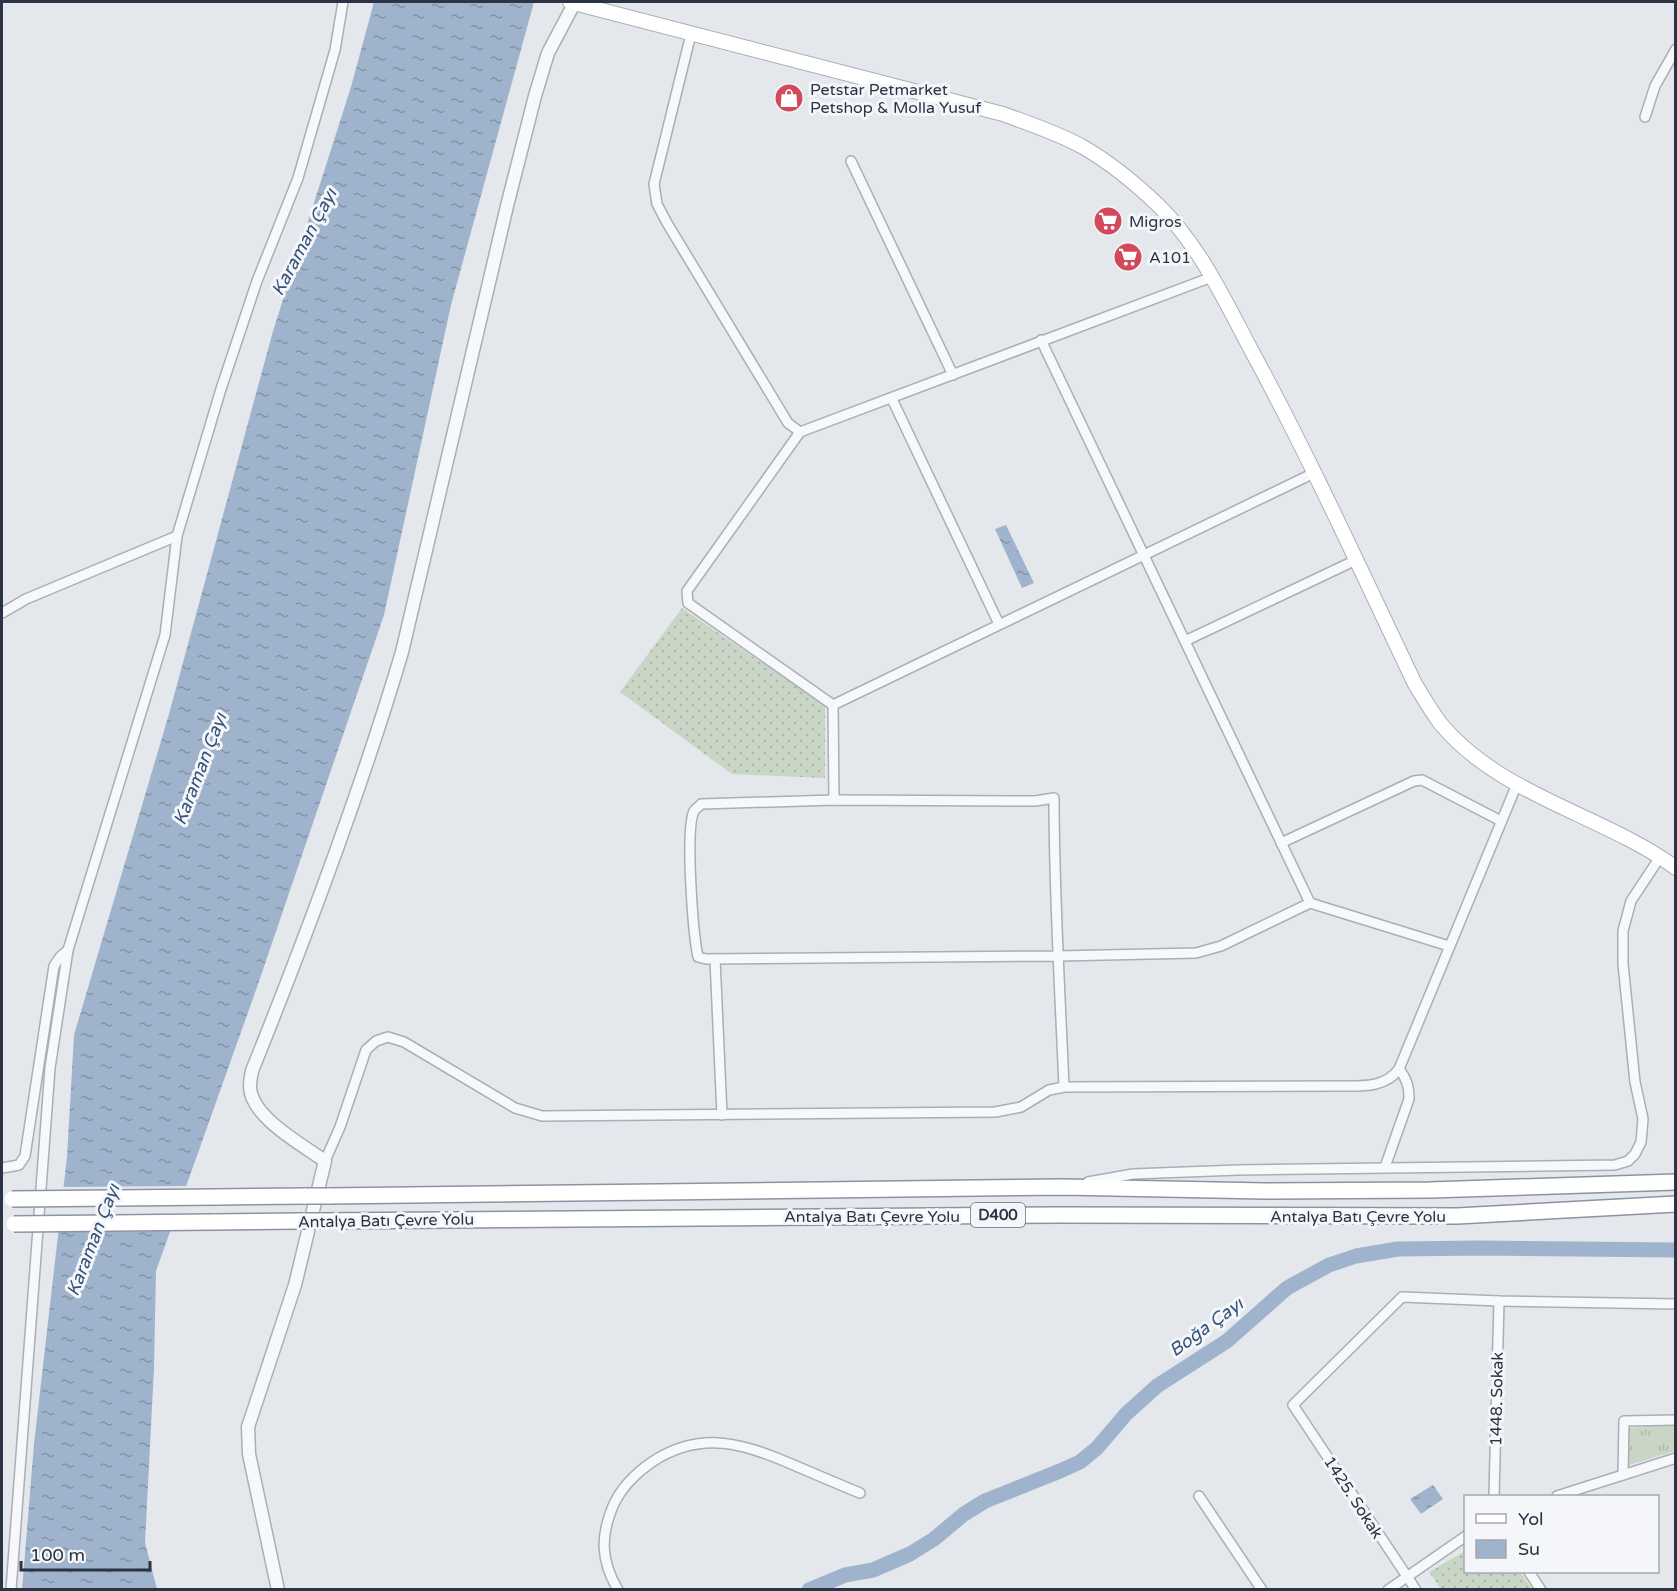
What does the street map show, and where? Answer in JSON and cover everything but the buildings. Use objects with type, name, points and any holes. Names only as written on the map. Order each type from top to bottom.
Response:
[{"type":"highway","points":[[7,1199],[1063,1187],[1264,1191],[1430,1190],[1676,1182]]},
{"type":"highway","name":"Antalya Batı Çevre Yolu","points":[[8,1224],[1060,1215],[1457,1216],[1676,1204]]},
{"type":"main road","points":[[572,2],[1003,114],[1047,130],[1083,147],[1119,172],[1158,206],[1190,243],[1212,277],[1272,388],[1415,684],[1439,722],[1463,746],[1517,784],[1639,844],[1676,868]]},
{"type":"street","points":[[11,1590],[49,1080],[68,950],[165,635],[177,536],[228,367],[257,281],[298,178],[335,50],[343,2]]},
{"type":"street","points":[[326,1161],[269,1121],[257,1106],[249,1087],[252,1071],[299,952],[387,704],[402,652],[535,96],[548,53],[572,2]]},
{"type":"street","points":[[691,34],[654,184],[657,204],[788,423],[800,432]]},
{"type":"street","points":[[1645,117],[1655,86],[1676,49]]},
{"type":"street","points":[[851,160],[953,375]]},
{"type":"street","points":[[833,705],[688,603],[687,591],[800,432],[1212,277]]},
{"type":"street","points":[[1041,340],[1310,903]]},
{"type":"street","points":[[892,399],[999,624]]},
{"type":"street","points":[[833,705],[1314,473]]},
{"type":"street","points":[[2,613],[26,599],[177,536]]},
{"type":"street","points":[[1185,641],[1356,560]]},
{"type":"street","points":[[833,705],[834,800]]},
{"type":"street","points":[[1281,843],[1414,781],[1422,780],[1501,821]]},
{"type":"street","points":[[278,1590],[249,1454],[248,1427],[295,1285],[326,1161],[366,1050],[376,1041],[388,1037],[404,1042],[515,1108],[542,1116],[995,1112],[1020,1107],[1049,1089],[1064,1087],[1369,1086],[1387,1080],[1399,1069],[1517,784]]},
{"type":"street","points":[[1064,1087],[1059,956],[1054,798],[1035,801],[834,800],[701,804],[694,812],[690,844],[694,936],[698,957],[715,959],[1059,956],[1196,952],[1221,946],[1310,903],[1449,946]]},
{"type":"street","points":[[1063,1187],[1133,1174],[1250,1169],[1615,1165],[1628,1161],[1635,1154],[1641,1142],[1643,1119],[1635,1082],[1623,964],[1623,931],[1631,901],[1660,857]]},
{"type":"street","points":[[2,1168],[19,1165],[25,1156],[54,966],[68,950]]},
{"type":"street","points":[[715,959],[722,1115]]},
{"type":"street","points":[[1385,1167],[1409,1100],[1406,1078],[1399,1069]]},
{"type":"street","name":"1425. Sokak","points":[[1416,1590],[1293,1405],[1402,1297],[1499,1301]]},
{"type":"street","points":[[1499,1301],[1676,1304]]},
{"type":"street","name":"1448. Sokak","points":[[1494,1495],[1499,1301]]},
{"type":"street","points":[[1623,1475],[1624,1421],[1676,1420]]},
{"type":"street","points":[[618,1590],[604,1560],[604,1538],[608,1517],[616,1499],[631,1480],[667,1452],[688,1445],[708,1442],[730,1443],[764,1452],[860,1492]]},
{"type":"street","points":[[1563,1495],[1676,1458]]},
{"type":"street","points":[[1199,1496],[1262,1590]]},
{"type":"street","points":[[1388,1590],[1464,1537]]},
{"type":"street","points":[[1530,1573],[1541,1590]]},
{"type":"green space","points":[[682,608],[825,706],[825,778],[732,774],[620,692]]},
{"type":"green space","points":[[1675,1423],[1675,1451],[1626,1466],[1629,1428]]},
{"type":"green space","points":[[1464,1552],[1464,1573],[1521,1573],[1532,1589],[1441,1589],[1429,1572]]},
{"type":"water","name":"Karaman Çayı","points":[[374,2],[534,2],[451,305],[384,615],[257,987],[156,1271],[154,1368],[145,1543],[157,1589],[22,1590],[34,1444],[67,1157],[74,1035],[169,714],[273,331],[351,87]]},
{"type":"water","points":[[1006,525],[1034,583],[1022,588],[995,529]]},
{"type":"water","points":[[1433,1485],[1443,1499],[1421,1514],[1410,1499]]},
{"type":"pier","points":[[190,1186],[174,1231],[55,1232],[60,1187]]},
{"type":"waterway","name":"Boğa Çayı","points":[[809,1590],[845,1575],[873,1570],[910,1554],[985,1501],[1080,1462],[1097,1448],[1126,1414],[1157,1386],[1227,1341],[1287,1288],[1329,1265],[1356,1256],[1398,1249],[1676,1250]]},
{"type":"place","name":"Petstar Petmarket Petshop & Molla Yusuf","points":[[789,98]]},
{"type":"place","name":"Migros","points":[[1108,221]]},
{"type":"place","name":"A101","points":[[1128,257]]}]
